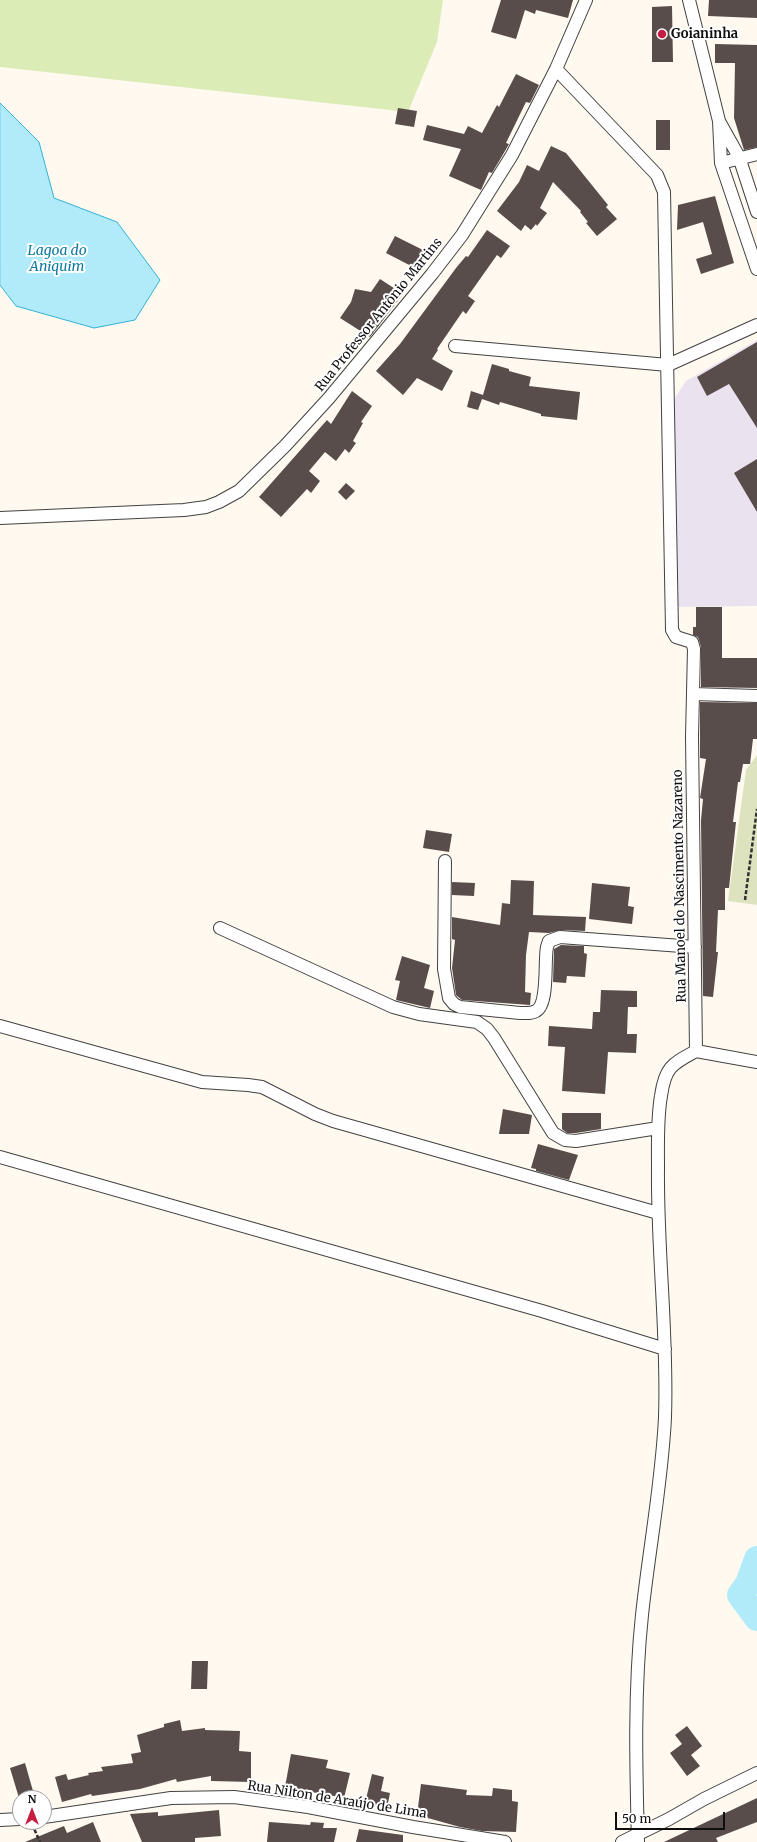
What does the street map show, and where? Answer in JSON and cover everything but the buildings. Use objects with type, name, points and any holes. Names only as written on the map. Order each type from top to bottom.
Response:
[{"type":"street","name":"Rua Professor Antônio Martins","points":[[0,518],[184,510],[206,507],[230,497],[239,491],[285,446],[329,398],[462,235],[512,155],[556,69],[586,0]]},
{"type":"street","points":[[689,0],[719,121],[721,163],[757,269]]},
{"type":"street","points":[[556,69],[650,167],[657,175],[661,183],[665,210],[668,365]]},
{"type":"street","points":[[719,121],[739,157],[757,212]]},
{"type":"street","points":[[721,163],[739,157],[757,154]]},
{"type":"street","points":[[455,346],[668,365],[757,325]]},
{"type":"street","name":"Rua Manoel do Nascimento Nazareno","points":[[668,365],[672,633],[676,637],[692,642],[694,658],[696,1051]]},
{"type":"street","points":[[693,694],[757,696]]},
{"type":"street","points":[[445,861],[444,969],[448,998],[460,1007],[520,1013],[530,1013],[536,1011],[540,1007],[543,998],[547,947],[549,942],[560,937],[695,947]]},
{"type":"street","points":[[220,928],[393,1007],[419,1014],[477,1022],[487,1029],[494,1038],[553,1133],[564,1140],[576,1141],[658,1128]]},
{"type":"street","points":[[0,1026],[189,1079],[202,1082],[248,1085],[262,1088],[314,1114],[333,1121],[658,1213]]},
{"type":"street","points":[[638,1838],[635,1732],[642,1615],[656,1511],[665,1418],[665,1349],[658,1213],[658,1128],[661,1096],[667,1072],[675,1062],[696,1051],[757,1062]]},
{"type":"street","points":[[0,1157],[542,1311],[665,1349]]},
{"type":"street","points":[[622,1842],[638,1838],[704,1799],[757,1773]]},
{"type":"street","name":"Rua Nilton de Araújo de Lima","points":[[52,1816],[171,1798],[234,1797],[308,1807],[413,1827],[505,1842]]},
{"type":"street","points":[[0,1820],[12,1819]]},
{"type":"path","points":[[745,900],[757,809]]},
{"type":"path","points":[[753,840],[757,841]]},
{"type":"path","points":[[35,1830],[40,1842]]},
{"type":"shaded area","points":[[757,340],[757,606],[674,607],[675,398],[686,381]]},
{"type":"green space","points":[[0,0],[443,0],[437,42],[408,112],[0,67]]},
{"type":"green space","points":[[757,755],[757,905],[728,901],[746,770]]},
{"type":"water","name":"Lagoa do Aniquim","points":[[0,103],[39,142],[54,198],[117,222],[160,280],[135,320],[94,328],[16,306],[0,285]]},
{"type":"waterway","points":[[757,1559],[748,1584],[740,1595],[757,1618]]},
{"type":"place","name":"Goianinha","points":[[662,34]]}]
